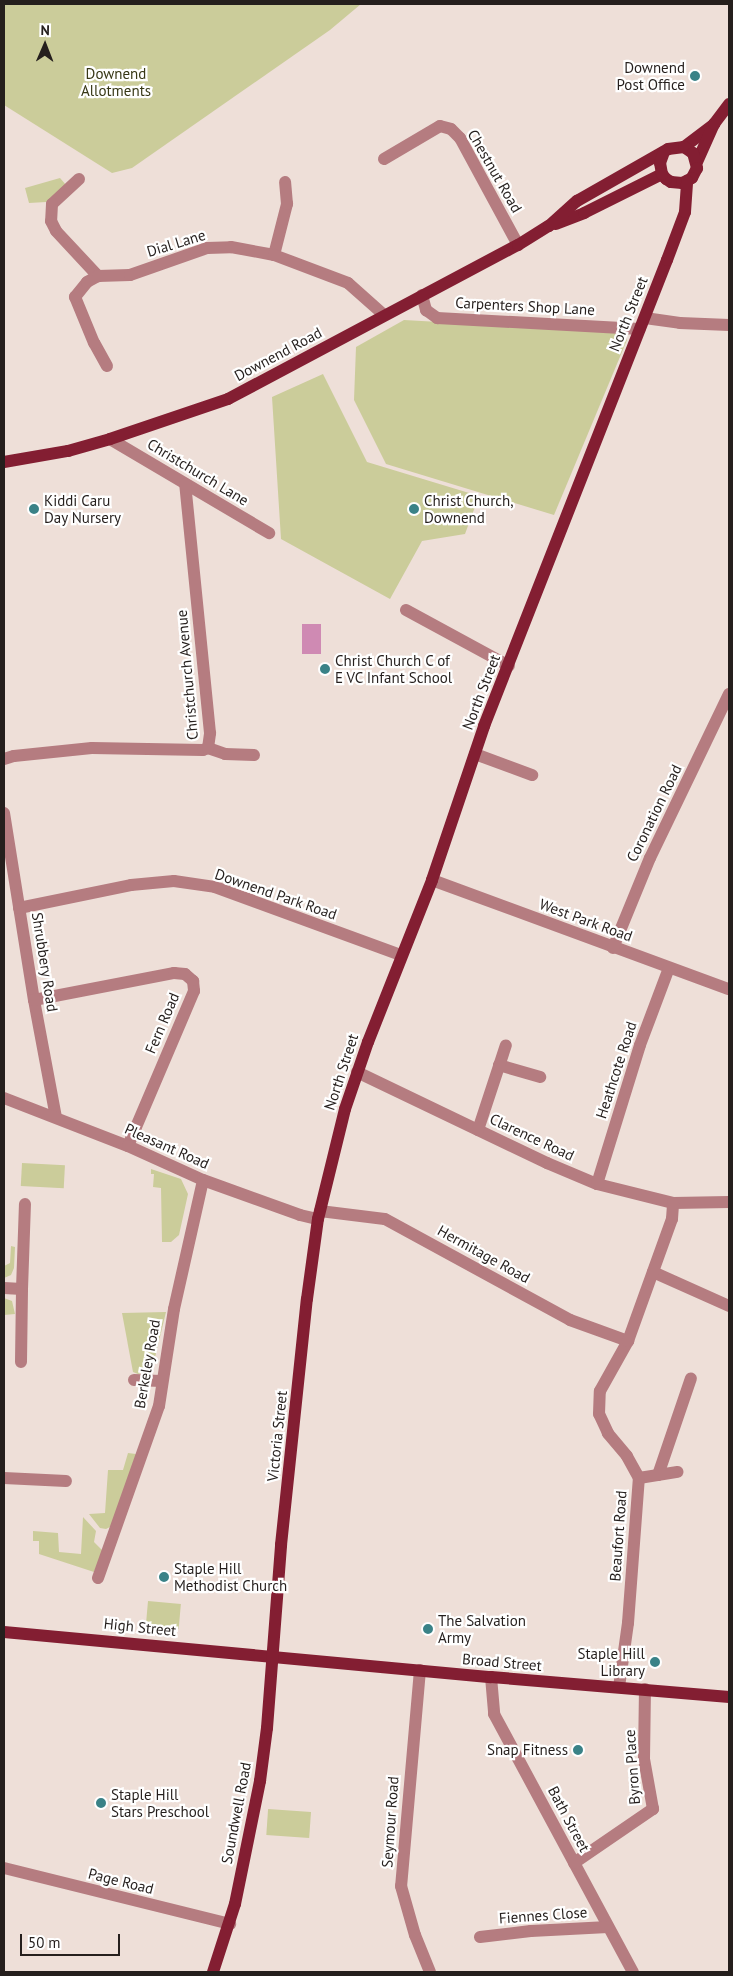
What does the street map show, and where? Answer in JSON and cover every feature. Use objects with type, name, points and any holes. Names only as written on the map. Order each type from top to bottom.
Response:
[{"type":"main road","points":[[697,162],[693,153],[684,147],[673,147],[664,152],[660,163],[662,174],[671,182],[687,181],[695,173],[697,162],[714,124],[729,104]]},
{"type":"main road","points":[[684,147],[714,124]]},
{"type":"main road","name":"Downend Road","points":[[4,462],[68,451],[110,439],[228,399],[518,245],[548,226],[577,201],[664,152]]},
{"type":"main road","name":"Downend Road","points":[[548,226],[584,213],[662,174]]},
{"type":"main road","name":"North Street","points":[[319,1215],[345,1109],[357,1072],[401,955],[432,880],[475,754],[643,323],[684,212],[687,181]]},
{"type":"main road","name":"Victoria Street","points":[[272,1656],[287,1486],[319,1215]]},
{"type":"main road","name":"High Street","points":[[4,1632],[272,1656]]},
{"type":"main road","name":"Broad Street","points":[[272,1656],[491,1678],[729,1696]]},
{"type":"main road","name":"Soundwell Road","points":[[214,1972],[230,1924],[260,1781],[267,1728],[272,1656]]},
{"type":"street","name":"Chestnut Road","points":[[384,159],[440,126],[452,129],[460,138],[518,245]]},
{"type":"street","points":[[79,179],[52,204],[51,221],[56,231],[98,276],[87,282],[76,297],[94,343],[106,366]]},
{"type":"street","points":[[274,255],[287,204],[285,182]]},
{"type":"street","name":"Dial Lane","points":[[98,276],[130,275],[206,248],[231,248],[274,255],[348,283],[384,315]]},
{"type":"street","name":"Carpenters Shop Lane","points":[[422,295],[426,310],[437,318],[729,325]]},
{"type":"street","name":"Christchurch Lane","points":[[110,439],[269,533]]},
{"type":"street","name":"Christchurch Avenue","points":[[4,760],[14,756],[92,748],[204,750],[208,748],[210,733],[185,484]]},
{"type":"street","points":[[406,610],[509,666]]},
{"type":"street","name":"Coronation Road","points":[[613,948],[650,858],[729,694]]},
{"type":"street","points":[[208,748],[225,754],[254,755]]},
{"type":"street","points":[[475,754],[520,765],[532,774]]},
{"type":"street","name":"Shrubbery Road","points":[[4,813],[34,1000],[56,1117]]},
{"type":"street","name":"West Park Road","points":[[432,880],[729,989]]},
{"type":"street","name":"Downend Park Road","points":[[19,908],[130,885],[174,881],[215,887],[401,955]]},
{"type":"street","name":"Heathcote Road","points":[[597,1184],[640,1045],[668,968]]},
{"type":"street","name":"Fern Road","points":[[34,1000],[174,974],[184,974],[193,981],[194,991],[128,1146]]},
{"type":"street","points":[[478,1130],[506,1045]]},
{"type":"street","points":[[499,1065],[540,1077]]},
{"type":"street","name":"Clarence Road","points":[[357,1072],[547,1163],[597,1184],[673,1203],[729,1202]]},
{"type":"street","name":"Pleasant Road","points":[[4,1098],[128,1146],[203,1180],[300,1215],[319,1215]]},
{"type":"street","name":"Berkeley Road","points":[[98,1578],[159,1406],[161,1381],[174,1310],[203,1180]]},
{"type":"street","name":"Beaufort Road","points":[[619,1687],[629,1614],[639,1478],[627,1456],[608,1433],[599,1414],[600,1391],[628,1341],[672,1219],[673,1203]]},
{"type":"street","points":[[21,1362],[25,1204]]},
{"type":"street","name":"Hermitage Road","points":[[319,1215],[385,1219],[570,1320],[628,1341]]},
{"type":"street","points":[[653,1272],[729,1306]]},
{"type":"street","points":[[4,1288],[22,1289]]},
{"type":"street","points":[[658,1475],[691,1378]]},
{"type":"street","points":[[134,1380],[161,1381]]},
{"type":"street","points":[[639,1478],[678,1472]]},
{"type":"street","points":[[4,1478],[66,1481]]},
{"type":"street","name":"Seymour Road","points":[[420,1670],[402,1886],[415,1935],[430,1972]]},
{"type":"street","name":"Bath Street","points":[[491,1678],[494,1714],[633,1972]]},
{"type":"street","name":"Byron Place","points":[[574,1863],[653,1809],[644,1759],[645,1689]]},
{"type":"street","name":"Page Road","points":[[4,1868],[230,1924]]},
{"type":"street","name":"Fiennes Close","points":[[480,1937],[531,1930],[608,1927]]},
{"type":"green space","name":"Downend Allotments","points":[[4,4],[361,4],[330,30],[132,168],[112,173],[4,105]]},
{"type":"green space","points":[[60,178],[67,186],[56,195],[46,202],[29,203],[25,188]]},
{"type":"green space","points":[[404,320],[619,332],[627,340],[554,515],[386,464],[354,400],[356,347]]},
{"type":"green space","points":[[323,374],[367,462],[479,496],[465,534],[422,541],[390,599],[281,539],[272,397]]},
{"type":"green space","points":[[22,1163],[65,1165],[64,1188],[21,1186]]},
{"type":"green space","points":[[151,1169],[181,1179],[188,1194],[179,1235],[171,1242],[162,1242],[161,1188],[153,1187],[154,1174],[151,1174]]},
{"type":"green space","points":[[11,1246],[15,1247],[14,1268],[11,1275],[4,1278],[4,1266],[10,1263]]},
{"type":"green space","points":[[4,1298],[12,1301],[15,1314],[4,1315]]},
{"type":"green space","points":[[166,1312],[152,1370],[138,1374],[133,1372],[122,1313]]},
{"type":"green space","points":[[128,1453],[136,1454],[112,1526],[106,1529],[100,1528],[89,1514],[105,1513],[108,1470],[123,1470]]},
{"type":"green space","points":[[83,1517],[96,1531],[94,1542],[103,1551],[94,1572],[39,1554],[39,1541],[33,1541],[33,1531],[58,1533],[59,1552],[81,1554]]},
{"type":"green space","points":[[148,1601],[181,1604],[179,1629],[146,1626]]},
{"type":"green space","points":[[268,1809],[311,1812],[309,1838],[266,1835]]},
{"type":"shaded area","points":[[302,624],[321,624],[321,654],[302,654]]},
{"type":"place","name":"Downend Post Office","points":[[695,76]]},
{"type":"place","name":"Kiddi Caru Day Nursery","points":[[34,509]]},
{"type":"place","name":"Christ Church, Downend","points":[[414,509]]},
{"type":"place","name":"Christ Church C of E VC Infant School","points":[[325,669]]},
{"type":"place","name":"Staple Hill Methodist Church","points":[[164,1577]]},
{"type":"place","name":"The Salvation Army","points":[[428,1629]]},
{"type":"place","name":"Staple Hill Library","points":[[655,1662]]},
{"type":"place","name":"Snap Fitness","points":[[578,1750]]},
{"type":"place","name":"Staple Hill Stars Preschool","points":[[101,1803]]}]
